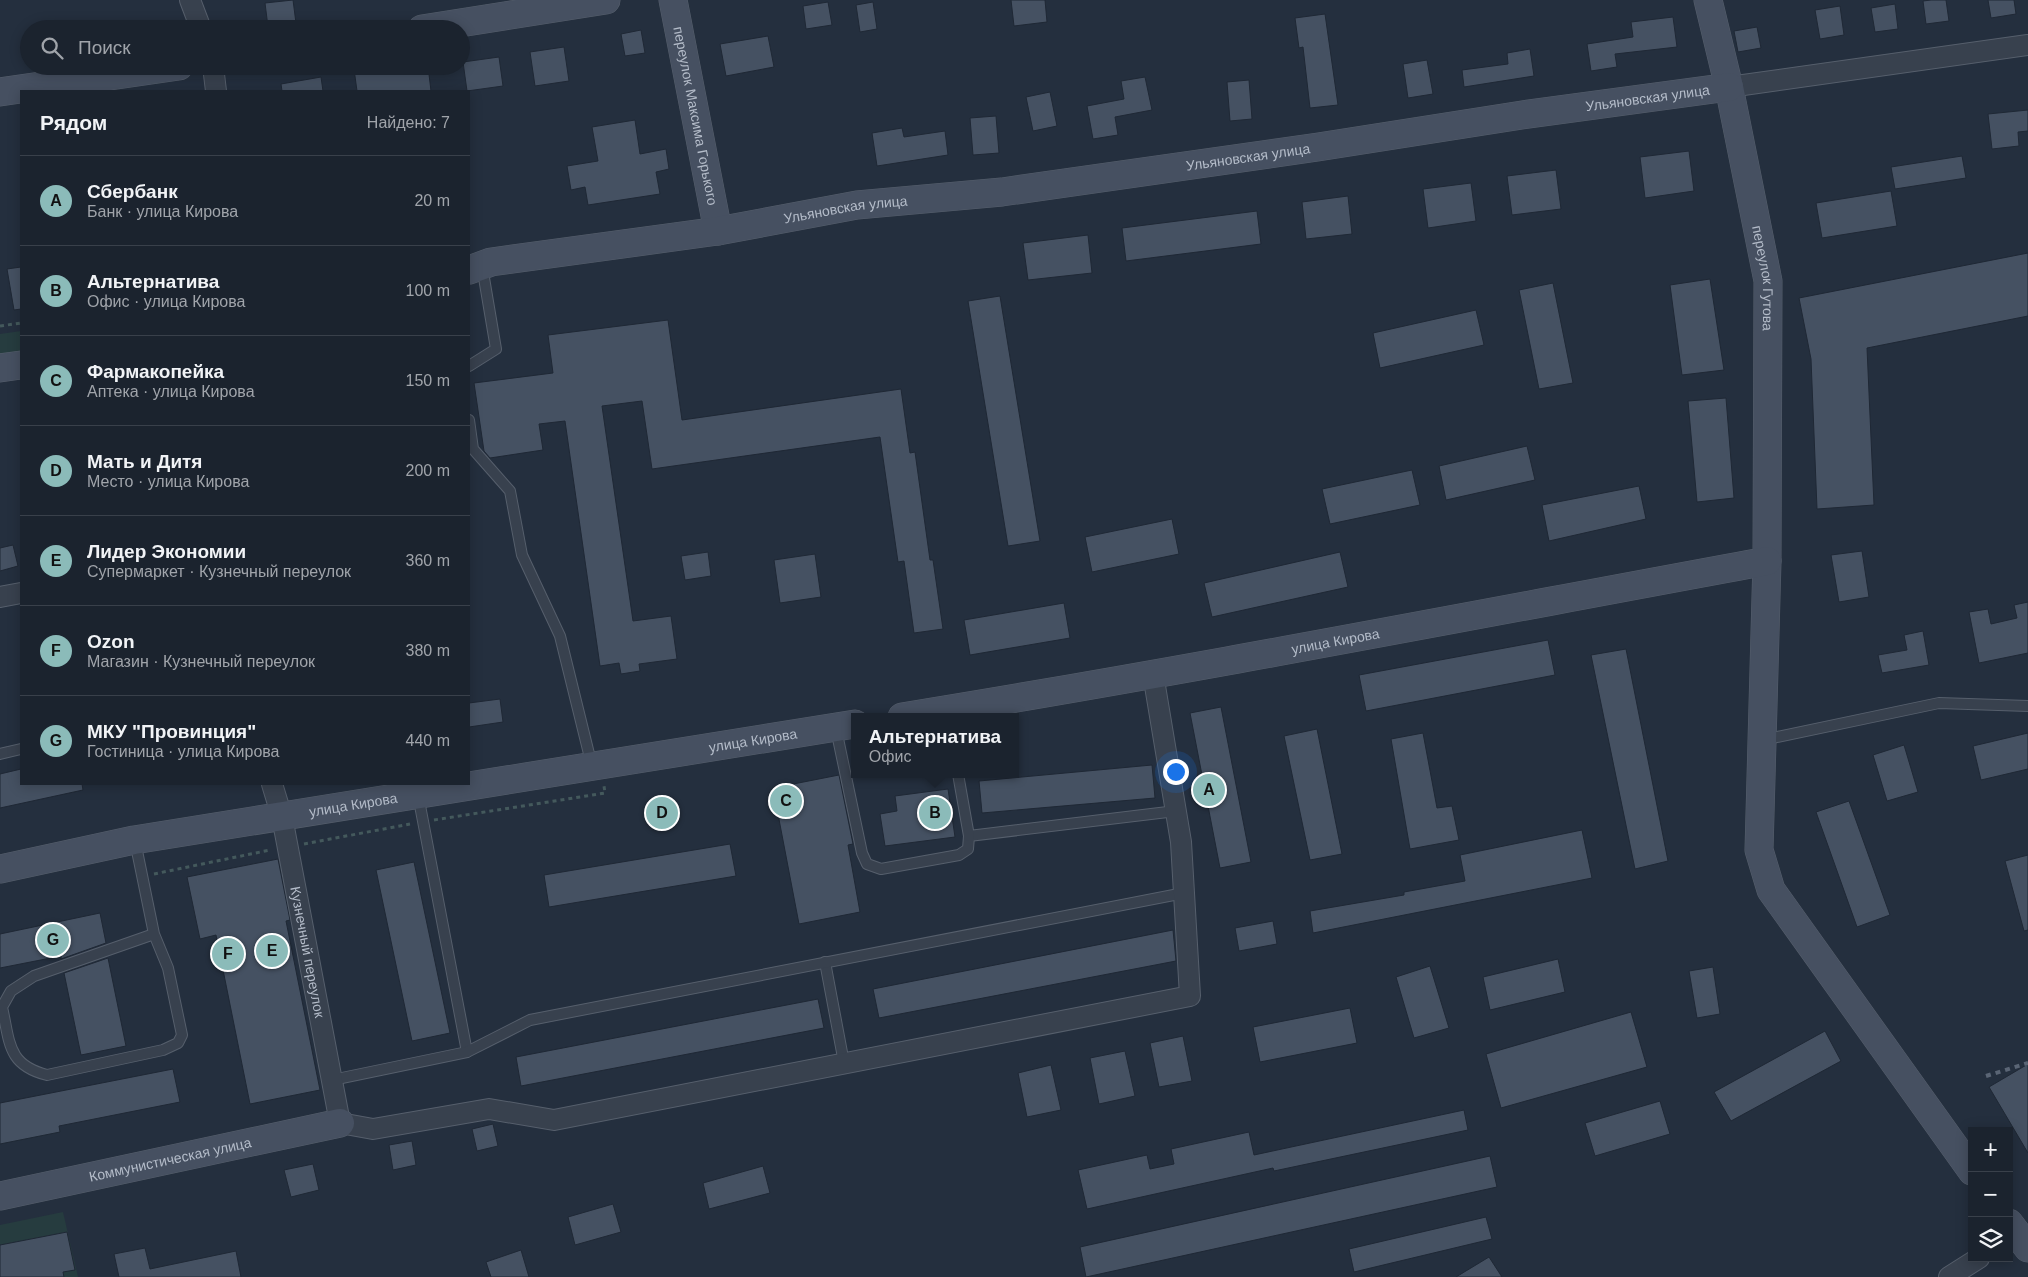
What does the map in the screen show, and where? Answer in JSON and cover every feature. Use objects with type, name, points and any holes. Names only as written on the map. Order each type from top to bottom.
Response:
[{"type":"street","points":[[190,0],[197,20]]},
{"type":"street","points":[[470,21],[606,0]]},
{"type":"street","name":"переулок Максима Горького","points":[[673,0],[718,231]]},
{"type":"street","name":"переулок Гутова","points":[[1708,0],[1729,87],[1768,281],[1767,560],[1759,850],[1771,890],[1968,1165]]},
{"type":"street","name":"Ульяновская улица","points":[[475,268],[491,262],[603,245],[718,231],[857,205],[1002,192],[2028,45]]},
{"type":"street","points":[[0,92],[117,75]]},
{"type":"street","points":[[214,75],[216,90]]},
{"type":"street","points":[[0,368],[20,365]]},
{"type":"street","name":"улица Кирова","points":[[947,713],[1767,560]]},
{"type":"street","points":[[0,597],[20,593]]},
{"type":"street","points":[[340,1123],[373,1129],[489,1109],[554,1120],[1190,996],[1181,842],[1152,674]]},
{"type":"street","name":"улица Кирова","points":[[470,782],[597,766],[845,726]]},
{"type":"street","name":"Кузнечный переулок","points":[[272,785],[282,817],[340,1123]]},
{"type":"street","name":"улица Кирова","points":[[0,869],[134,840],[282,817],[416,789],[447,785]]},
{"type":"street","name":"Коммунистическая улица","points":[[0,1196],[340,1123]]},
{"type":"street","points":[[1949,1277],[1973,1262]]},
{"type":"lane","points":[[470,365],[496,349],[475,268]]},
{"type":"lane","points":[[470,427],[473,449],[510,492],[522,555],[560,636],[597,766]]},
{"type":"lane","points":[[1762,741],[1939,704],[2028,706]]},
{"type":"lane","points":[[845,726],[851,771]]},
{"type":"lane","points":[[0,754],[20,749]]},
{"type":"lane","points":[[852,778],[862,854],[867,864],[881,869],[959,856],[968,849],[969,836],[959,778]]},
{"type":"lane","points":[[416,789],[467,1052]]},
{"type":"lane","points":[[969,836],[1176,811]]},
{"type":"lane","points":[[134,840],[154,934],[168,968],[182,1034],[178,1043],[163,1050],[47,1075],[30,1071],[12,1054],[2,1007],[11,991],[34,976],[154,934]]},
{"type":"lane","points":[[332,1080],[467,1052],[530,1020],[1184,893]]},
{"type":"lane","points":[[825,962],[844,1064]]},
{"type":"path","points":[[0,326],[20,323]]},
{"type":"path","points":[[141,876],[423,821],[605,793],[597,766]]},
{"type":"green space","points":[[20,331],[20,359],[0,363],[0,334]]},
{"type":"green space","points":[[63,1212],[78,1277],[0,1277],[0,1225]]},
{"type":"building","points":[[293,0],[296,20],[267,20],[265,3]]},
{"type":"building","points":[[1011,0],[1045,0],[1047,22],[1014,26]]},
{"type":"building","points":[[1946,0],[1949,21],[1926,24],[1923,1]]},
{"type":"building","points":[[1988,0],[2014,0],[2016,14],[1991,18]]},
{"type":"building","points":[[828,2],[832,25],[806,29],[803,6]]},
{"type":"building","points":[[873,2],[877,29],[860,32],[856,5]]},
{"type":"building","points":[[1895,4],[1898,29],[1875,32],[1871,8]]},
{"type":"building","points":[[1840,6],[1844,35],[1820,39],[1815,10]]},
{"type":"building","points":[[1325,14],[1338,105],[1310,108],[1303,47],[1299,48],[1295,18]]},
{"type":"building","points":[[1673,17],[1677,47],[1615,54],[1617,67],[1591,71],[1587,44],[1633,37],[1631,22]]},
{"type":"building","points":[[1757,27],[1761,48],[1738,52],[1734,31]]},
{"type":"building","points":[[641,30],[645,53],[625,56],[621,34]]},
{"type":"building","points":[[768,36],[774,67],[726,76],[720,44]]},
{"type":"building","points":[[564,47],[569,81],[535,86],[530,52]]},
{"type":"building","points":[[1530,49],[1534,76],[1464,87],[1462,70],[1508,64],[1507,53]]},
{"type":"building","points":[[499,57],[503,86],[467,90],[465,75],[470,75],[470,61]]},
{"type":"building","points":[[1427,60],[1433,94],[1408,98],[1403,64]]},
{"type":"building","points":[[355,75],[429,75],[431,90],[357,90]]},
{"type":"building","points":[[321,77],[323,90],[282,90],[281,84]]},
{"type":"building","points":[[1145,77],[1152,110],[1115,117],[1118,135],[1093,139],[1087,106],[1124,99],[1121,81]]},
{"type":"building","points":[[1249,80],[1252,119],[1230,121],[1227,82]]},
{"type":"building","points":[[1050,92],[1057,126],[1033,131],[1026,97]]},
{"type":"building","points":[[2028,110],[2028,131],[2018,132],[2019,146],[1992,149],[1988,114]]},
{"type":"building","points":[[996,116],[999,153],[973,155],[970,118]]},
{"type":"building","points":[[635,120],[640,154],[666,149],[669,169],[656,172],[660,194],[588,205],[585,187],[571,190],[567,166],[598,161],[592,127]]},
{"type":"building","points":[[902,128],[904,137],[945,131],[948,155],[877,166],[872,133]]},
{"type":"building","points":[[1689,151],[1694,191],[1645,198],[1640,157]]},
{"type":"building","points":[[1962,156],[1966,178],[1895,189],[1891,167]]},
{"type":"building","points":[[1556,170],[1561,209],[1512,215],[1507,176]]},
{"type":"building","points":[[1471,183],[1476,221],[1428,228],[1423,189]]},
{"type":"building","points":[[1891,191],[1897,226],[1822,238],[1816,203]]},
{"type":"building","points":[[1348,196],[1352,234],[1306,239],[1302,202]]},
{"type":"building","points":[[1257,211],[1261,244],[1126,261],[1122,228]]},
{"type":"building","points":[[1088,235],[1092,273],[1028,280],[1023,243]]},
{"type":"building","points":[[2028,253],[2028,316],[1867,348],[1874,505],[1817,509],[1811,359],[1799,298]]},
{"type":"building","points":[[20,267],[20,309],[14,310],[7,269]]},
{"type":"building","points":[[1710,279],[1724,370],[1682,375],[1670,285]]},
{"type":"building","points":[[1553,283],[1573,383],[1539,389],[1519,290]]},
{"type":"building","points":[[1000,296],[1040,541],[1008,546],[968,301]]},
{"type":"building","points":[[1476,310],[1484,345],[1380,368],[1373,333]]},
{"type":"building","points":[[668,320],[682,420],[901,389],[910,453],[915,452],[930,560],[933,560],[943,629],[914,633],[904,561],[898,562],[880,437],[652,469],[642,401],[602,406],[633,621],[671,616],[677,659],[639,664],[640,671],[621,674],[619,663],[600,666],[565,421],[539,424],[543,450],[490,458],[484,451],[474,383],[553,373],[548,335]]},
{"type":"building","points":[[1726,398],[1734,498],[1697,502],[1688,401]]},
{"type":"building","points":[[1527,446],[1535,480],[1446,500],[1439,466]]},
{"type":"building","points":[[1412,470],[1420,505],[1330,524],[1322,489]]},
{"type":"building","points":[[1639,486],[1646,519],[1549,541],[1542,505]]},
{"type":"building","points":[[1172,519],[1179,554],[1092,572],[1085,537]]},
{"type":"building","points":[[13,545],[18,566],[0,571],[0,548]]},
{"type":"building","points":[[1862,551],[1869,597],[1839,602],[1831,555]]},
{"type":"building","points":[[708,552],[711,576],[685,580],[681,556]]},
{"type":"building","points":[[1340,552],[1348,587],[1212,617],[1204,583]]},
{"type":"building","points":[[815,554],[821,597],[780,603],[774,560]]},
{"type":"building","points":[[2028,602],[2028,653],[1979,663],[1969,612],[1988,609],[1991,624],[2017,618],[2014,605]]},
{"type":"building","points":[[1064,603],[1070,638],[970,655],[964,620]]},
{"type":"building","points":[[1923,631],[1929,665],[1882,673],[1878,655],[1907,650],[1904,635]]},
{"type":"building","points":[[1548,640],[1555,675],[1366,711],[1359,675]]},
{"type":"building","points":[[1626,649],[1668,861],[1635,869],[1591,655]]},
{"type":"building","points":[[500,699],[503,722],[470,727],[470,703]]},
{"type":"building","points":[[1221,707],[1251,862],[1220,868],[1190,713]]},
{"type":"building","points":[[1317,729],[1342,854],[1310,860],[1284,736]]},
{"type":"building","points":[[1423,733],[1437,808],[1452,806],[1459,840],[1410,849],[1391,739]]},
{"type":"building","points":[[2028,733],[2028,769],[1981,780],[1973,746]]},
{"type":"building","points":[[1904,745],[1918,792],[1887,801],[1873,755]]},
{"type":"building","points":[[1152,765],[1155,798],[982,813],[979,781]]},
{"type":"building","points":[[20,769],[20,785],[82,785],[83,790],[0,808],[0,774]]},
{"type":"building","points":[[839,775],[853,844],[848,845],[860,912],[799,924],[773,788]]},
{"type":"building","points":[[948,789],[955,837],[885,846],[880,814],[897,811],[895,796]]},
{"type":"building","points":[[1849,801],[1890,915],[1857,927],[1816,812]]},
{"type":"building","points":[[1582,830],[1592,878],[1313,933],[1310,911],[1404,895],[1404,892],[1465,881],[1460,855]]},
{"type":"building","points":[[730,844],[736,876],[549,907],[544,875]]},
{"type":"building","points":[[2028,855],[2028,930],[2024,931],[2005,861]]},
{"type":"building","points":[[278,859],[290,920],[286,921],[320,1090],[250,1104],[216,935],[200,939],[187,877]]},
{"type":"building","points":[[414,862],[450,1033],[412,1041],[376,870]]},
{"type":"building","points":[[100,913],[106,943],[61,959],[61,956],[0,968],[0,934]]},
{"type":"building","points":[[1273,921],[1277,944],[1239,951],[1235,928]]},
{"type":"building","points":[[1173,930],[1176,961],[879,1018],[873,989]]},
{"type":"building","points":[[108,958],[126,1046],[81,1055],[64,973]]},
{"type":"building","points":[[1558,959],[1565,992],[1490,1010],[1483,977]]},
{"type":"building","points":[[1430,966],[1449,1028],[1414,1038],[1396,977]]},
{"type":"building","points":[[1713,967],[1720,1014],[1697,1018],[1689,971]]},
{"type":"building","points":[[818,999],[824,1028],[521,1086],[516,1057]]},
{"type":"building","points":[[1350,1008],[1357,1043],[1260,1062],[1253,1027]]},
{"type":"building","points":[[1631,1012],[1647,1067],[1501,1108],[1486,1054]]},
{"type":"building","points":[[1825,1031],[1841,1061],[1731,1121],[1714,1092]]},
{"type":"building","points":[[1183,1036],[1192,1081],[1159,1087],[1150,1043]]},
{"type":"building","points":[[1125,1051],[1135,1096],[1099,1104],[1090,1058]]},
{"type":"building","points":[[2028,1064],[2028,1153],[2013,1127],[1989,1087]]},
{"type":"building","points":[[1051,1065],[1061,1110],[1027,1117],[1018,1073]]},
{"type":"building","points":[[173,1069],[180,1102],[59,1126],[60,1132],[0,1144],[0,1103]]},
{"type":"building","points":[[1660,1101],[1670,1134],[1595,1156],[1585,1123]]},
{"type":"building","points":[[1464,1110],[1468,1130],[1274,1171],[1273,1168],[1087,1209],[1078,1170],[1147,1155],[1150,1169],[1174,1164],[1171,1149],[1249,1132],[1254,1155]]},
{"type":"building","points":[[493,1124],[498,1146],[477,1151],[472,1129]]},
{"type":"building","points":[[412,1141],[416,1165],[393,1170],[389,1145]]},
{"type":"building","points":[[1490,1156],[1497,1187],[1086,1277],[1080,1247]]},
{"type":"building","points":[[313,1164],[319,1190],[291,1197],[284,1170]]},
{"type":"building","points":[[763,1166],[770,1193],[709,1209],[703,1183]]},
{"type":"building","points":[[613,1204],[621,1232],[575,1245],[568,1217]]},
{"type":"building","points":[[1486,1217],[1492,1239],[1354,1272],[1349,1249]]},
{"type":"building","points":[[67,1232],[75,1270],[63,1272],[64,1277],[0,1277],[0,1245]]},
{"type":"building","points":[[145,1248],[150,1269],[236,1251],[241,1277],[119,1277],[114,1254]]},
{"type":"building","points":[[521,1250],[529,1277],[491,1277],[486,1262]]},
{"type":"building","points":[[1489,1257],[1502,1277],[1456,1277]]},
{"type":"railway","points":[[1986,1076],[2028,1063]]},
{"type":"place","name":"Сбербанк","points":[[1209,790]]},
{"type":"place","name":"Фармакопейка","points":[[786,801]]},
{"type":"place","name":"Мать и Дитя","points":[[662,813]]},
{"type":"place","name":"Альтернатива","points":[[935,813]]},
{"type":"place","name":"МКУ \"Провинция\"","points":[[53,940]]},
{"type":"place","name":"Лидер Экономии","points":[[272,951]]},
{"type":"place","name":"Ozon","points":[[228,954]]}]
